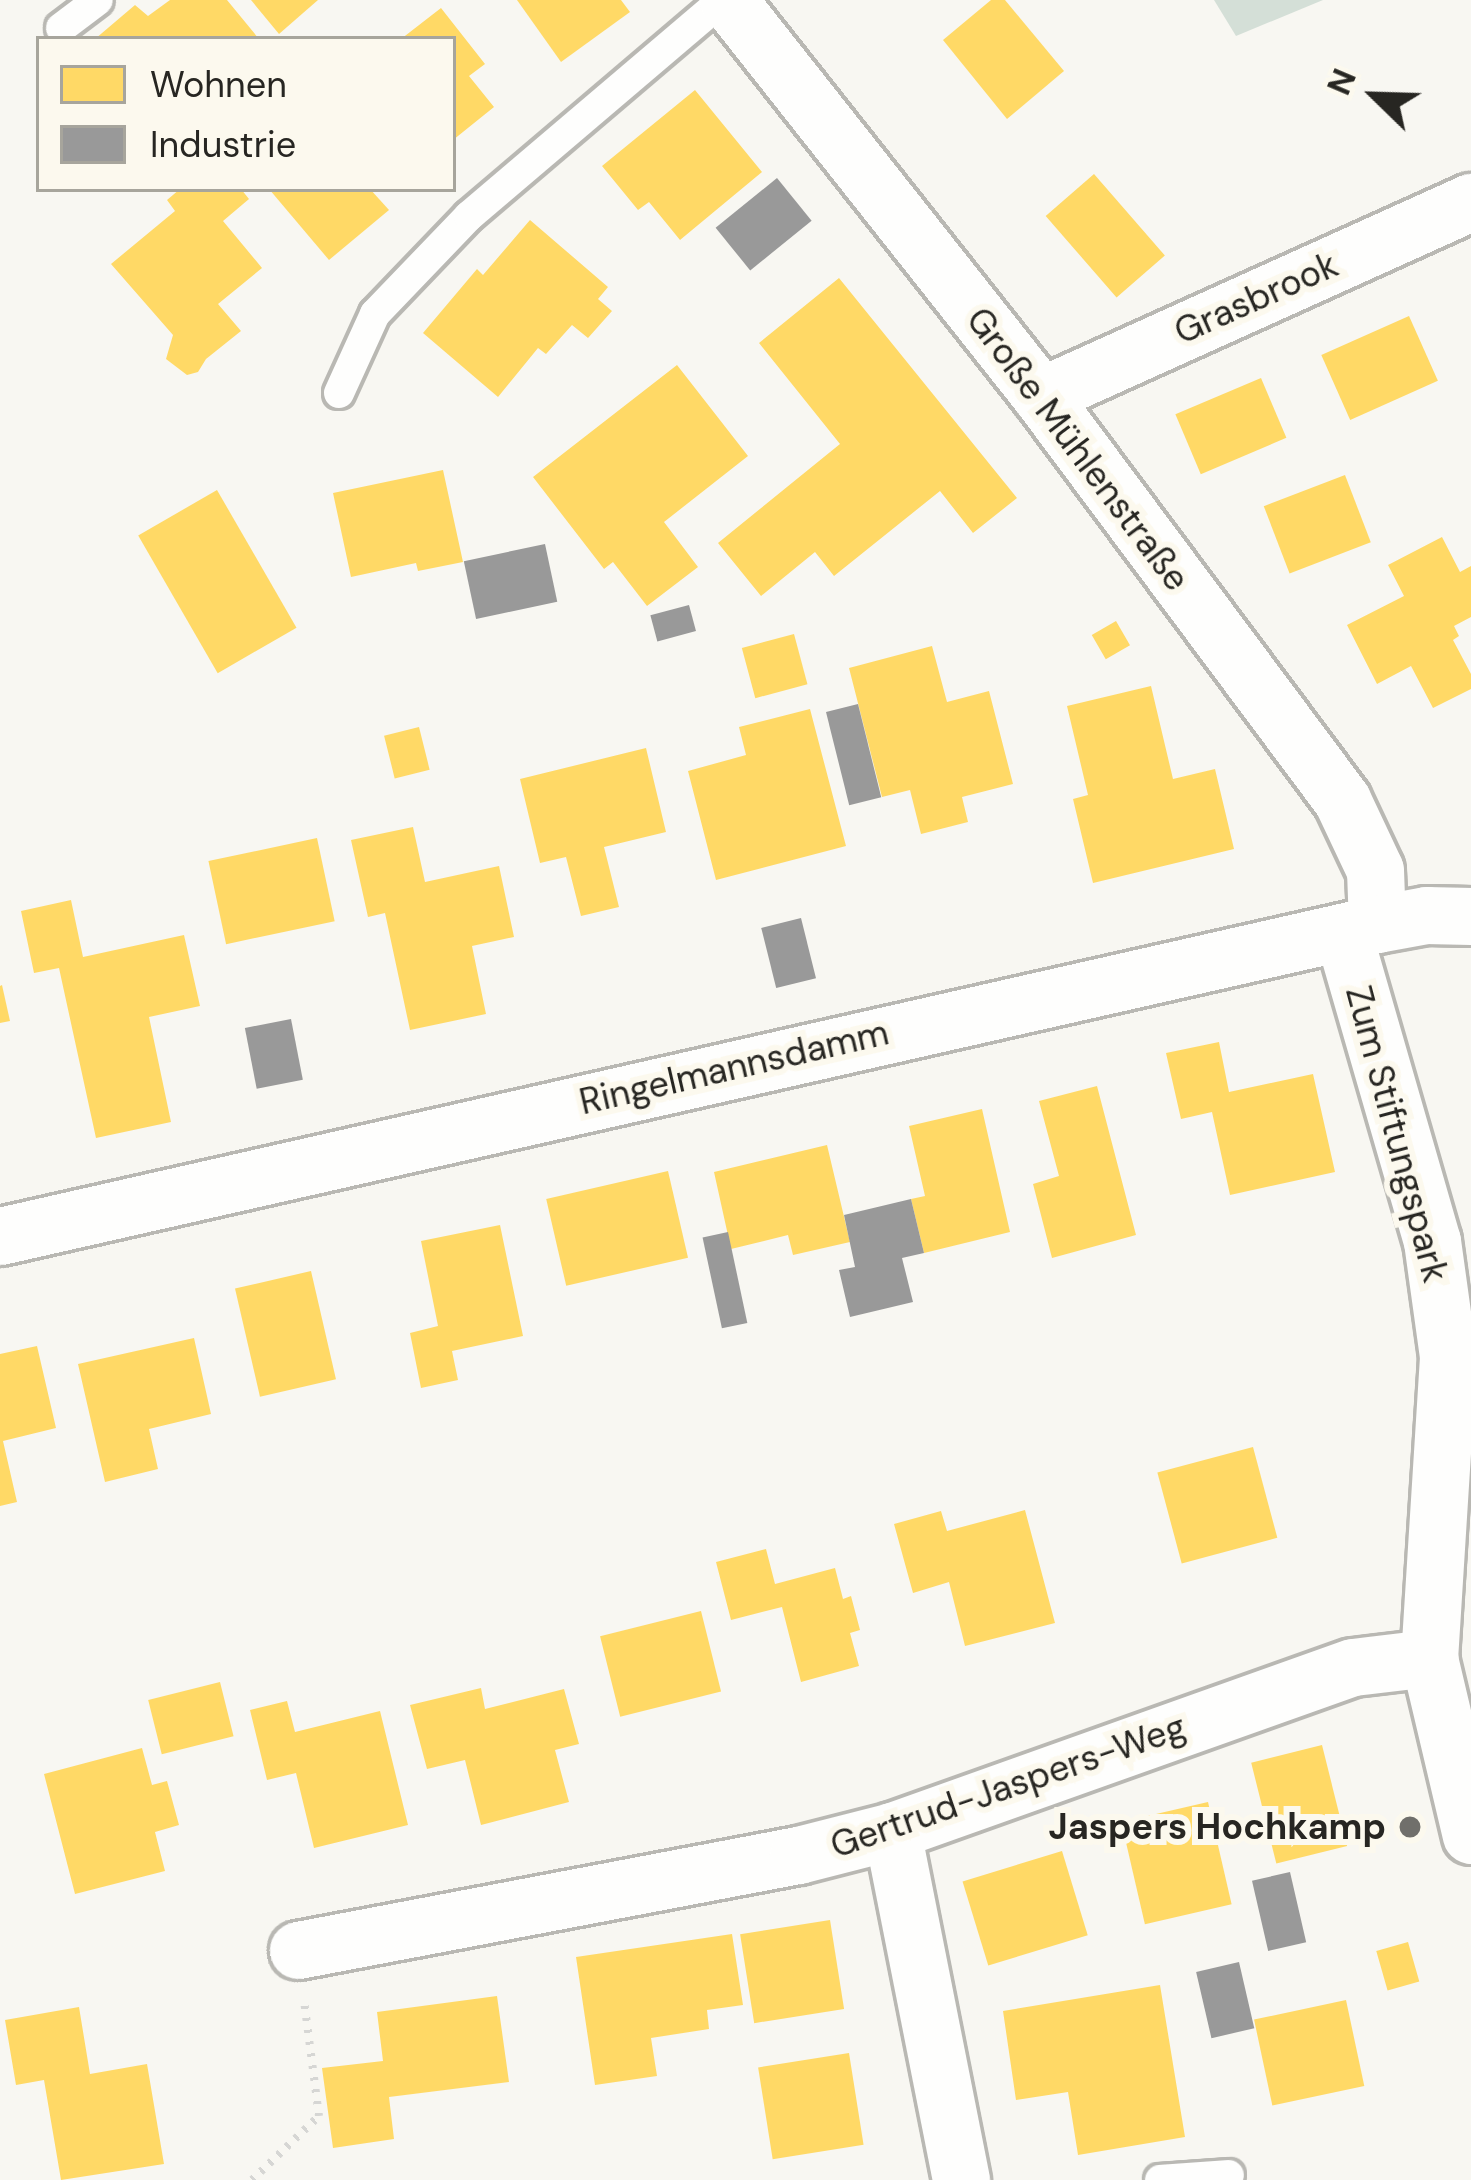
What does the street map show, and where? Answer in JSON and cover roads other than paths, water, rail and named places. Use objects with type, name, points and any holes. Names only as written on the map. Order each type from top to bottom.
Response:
[{"type":"street","name":"Große Mühlenstraße","points":[[725,0],[1041,396],[1342,800],[1375,870],[1360,928]]},
{"type":"street","name":"Grasbrook","points":[[1041,396],[1471,202]]},
{"type":"street","name":"Ringelmannsdamm","points":[[0,1236],[1360,928],[1426,915],[1471,916]]},
{"type":"street","name":"Zum Stiftungspark","points":[[1360,928],[1432,1241],[1448,1357],[1455,1544],[1429,1658],[1471,1835]]},
{"type":"street","name":"Gertrud-Jaspers-Weg","points":[[298,1950],[798,1855],[892,1831],[1353,1667],[1429,1658]]},
{"type":"street","points":[[892,1831],[961,2180]]},
{"type":"lane","points":[[62,28],[98,0]]},
{"type":"lane","name":"Große Mühlenstraße","points":[[339,393],[375,314],[469,216],[725,0]]},
{"type":"lane","points":[[1160,2180],[1229,2175]]},
{"type":"place","name":"Jaspers Hochkamp","points":[[1410,1827]]}]
